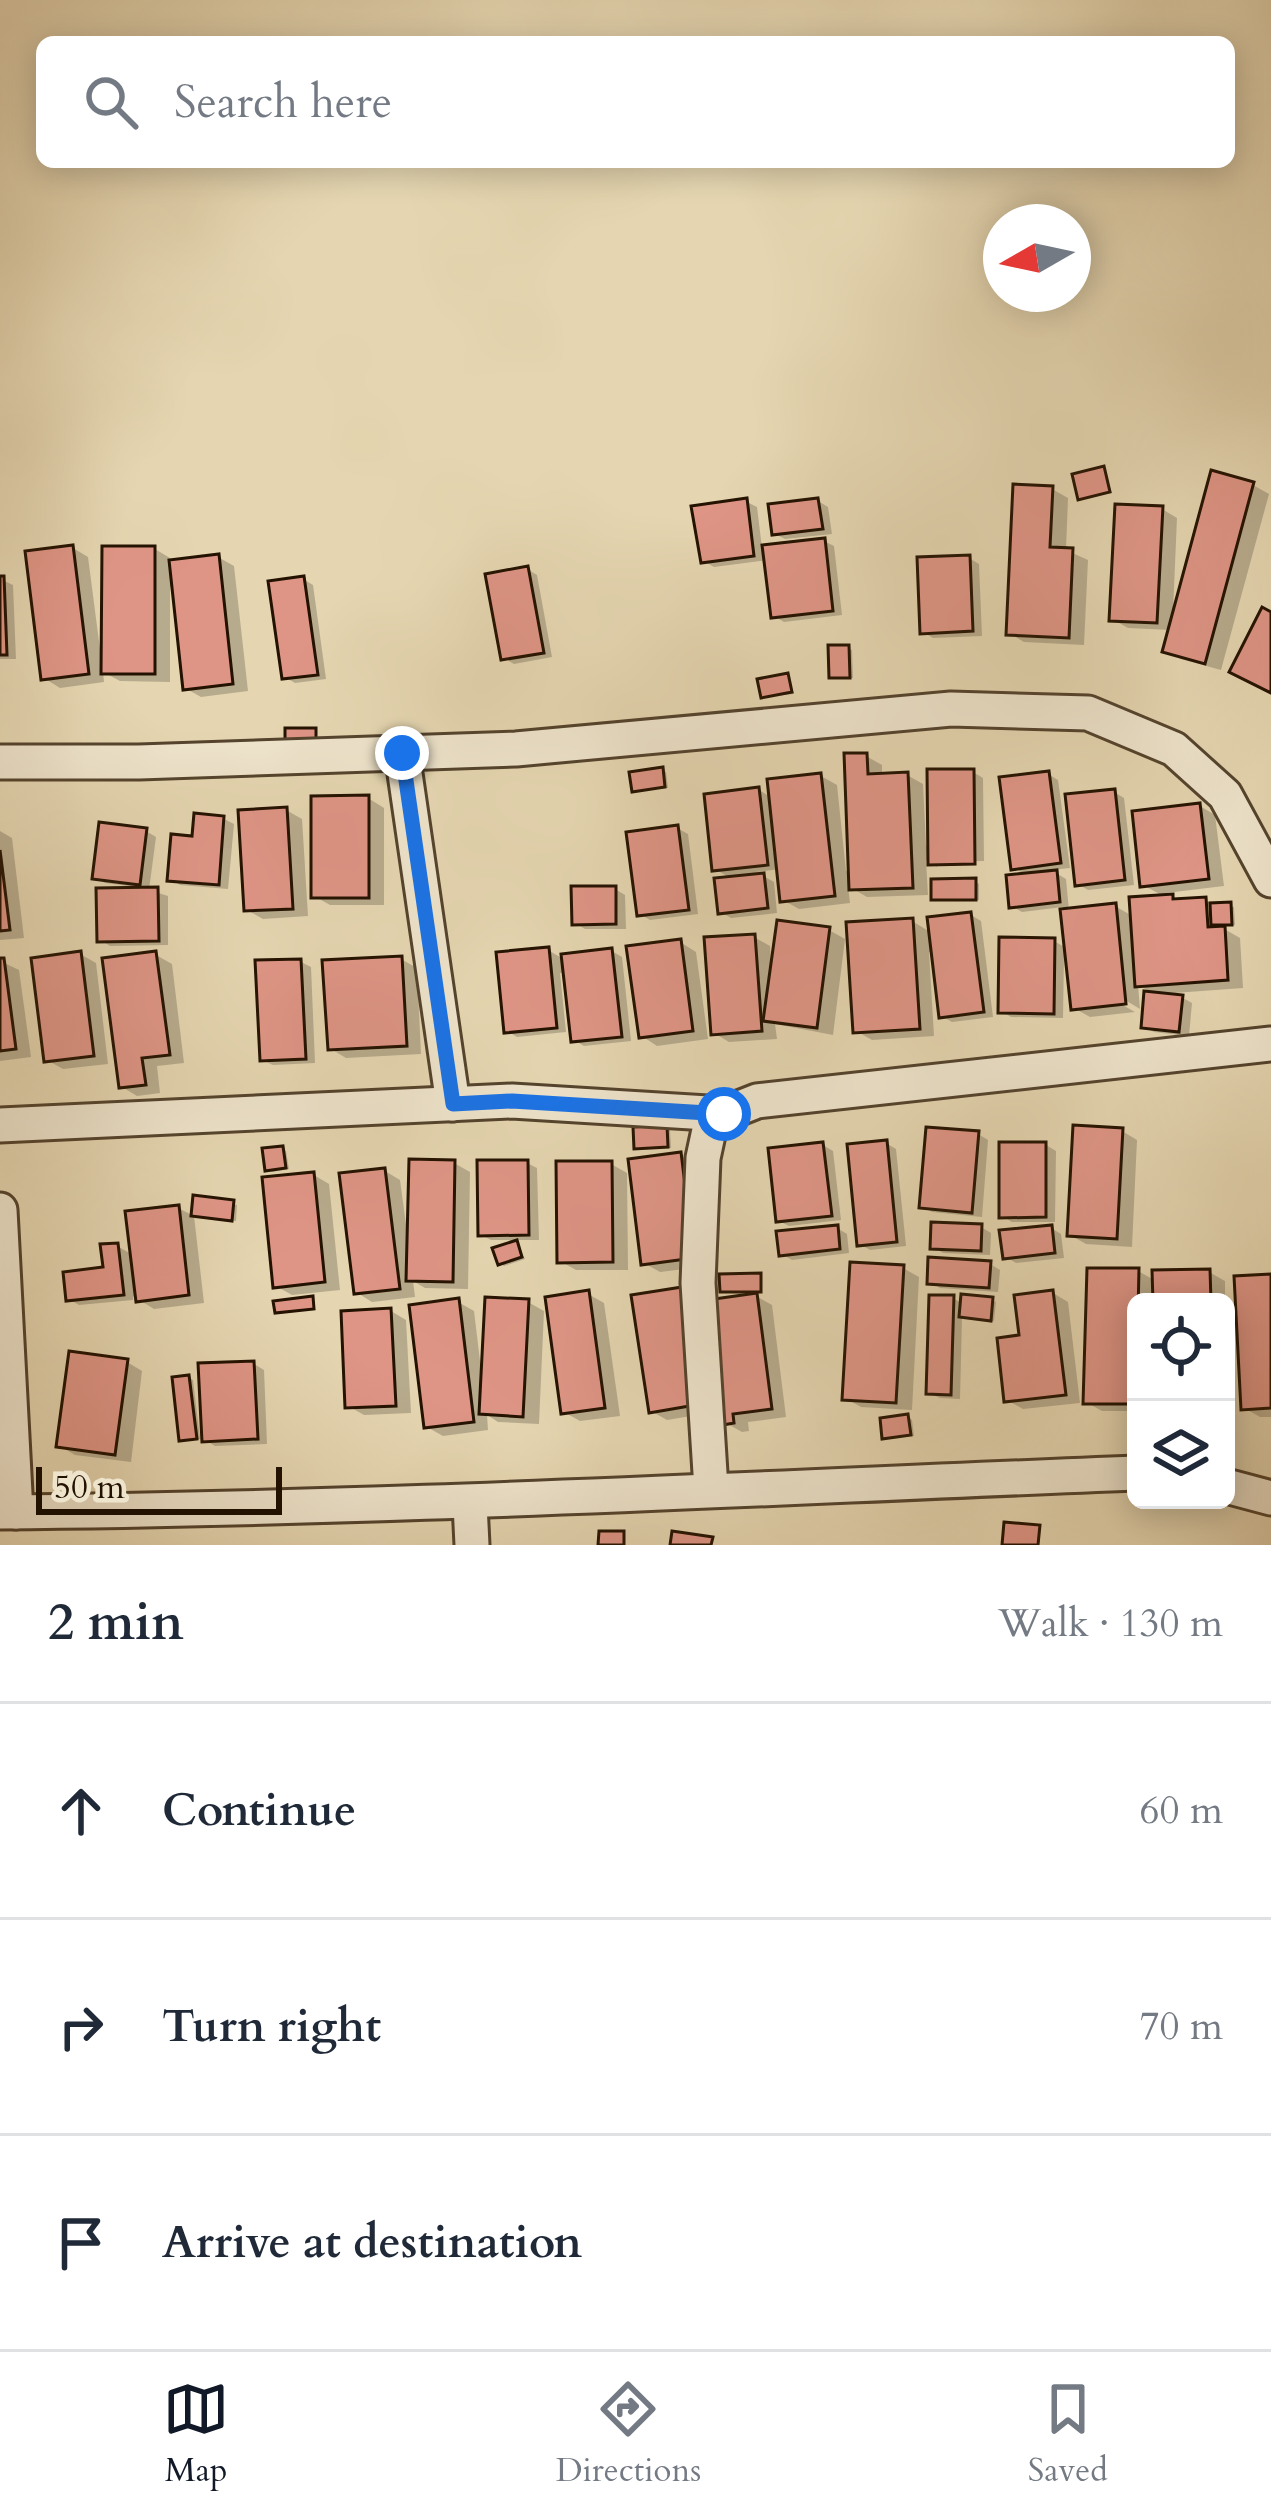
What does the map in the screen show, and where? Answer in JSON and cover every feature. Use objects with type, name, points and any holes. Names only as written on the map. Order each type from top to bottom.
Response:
[{"type":"street","points":[[0,762],[516,749],[951,709],[1088,713],[1174,749],[1225,795],[1271,880]]},
{"type":"street","points":[[402,753],[453,1104]]},
{"type":"street","points":[[0,1125],[512,1101],[724,1114],[758,1101],[1271,1044]]},
{"type":"street","points":[[711,1490],[699,1262],[703,1158],[709,1130],[724,1114]]},
{"type":"street","points":[[0,1210],[8,1512],[470,1504],[1127,1474]]},
{"type":"street","points":[[1235,1488],[1271,1498]]},
{"type":"street","points":[[470,1504],[472,1545]]},
{"type":"building","points":[[1104,466],[1110,492],[1078,500],[1072,474]]},
{"type":"building","points":[[1211,470],[1254,482],[1205,664],[1162,652]]},
{"type":"building","points":[[1013,484],[1053,486],[1050,547],[1073,548],[1069,638],[1006,635]]},
{"type":"building","points":[[747,498],[754,556],[701,563],[691,506]]},
{"type":"building","points":[[818,498],[823,529],[772,535],[768,504]]},
{"type":"building","points":[[1115,504],[1163,506],[1157,623],[1109,621]]},
{"type":"building","points":[[825,538],[833,611],[771,618],[762,545]]},
{"type":"building","points":[[73,545],[89,674],[41,680],[25,551]]},
{"type":"building","points":[[102,546],[155,546],[155,674],[101,674]]},
{"type":"building","points":[[219,554],[233,684],[183,690],[169,560]]},
{"type":"building","points":[[970,555],[973,631],[920,634],[917,557]]},
{"type":"building","points":[[528,566],[544,653],[501,660],[485,574]]},
{"type":"building","points":[[0,576],[4,576],[7,655],[0,655]]},
{"type":"building","points":[[304,576],[318,675],[282,679],[268,581]]},
{"type":"building","points":[[1262,607],[1271,612],[1271,693],[1229,672]]},
{"type":"building","points":[[828,645],[849,645],[850,678],[829,678]]},
{"type":"building","points":[[788,673],[792,692],[761,698],[757,679]]},
{"type":"building","points":[[285,728],[316,728],[316,745],[285,745]]},
{"type":"building","points":[[844,753],[867,753],[868,774],[908,772],[913,888],[849,890]]},
{"type":"building","points":[[663,767],[665,787],[632,792],[629,772]]},
{"type":"building","points":[[927,769],[974,769],[975,864],[928,865]]},
{"type":"building","points":[[1049,771],[1061,863],[1011,870],[999,777]]},
{"type":"building","points":[[821,773],[835,896],[780,902],[767,779]]},
{"type":"building","points":[[759,787],[768,865],[712,871],[704,794]]},
{"type":"building","points":[[1115,789],[1125,880],[1075,886],[1065,794]]},
{"type":"building","points":[[369,795],[369,898],[311,898],[311,796]]},
{"type":"building","points":[[1200,803],[1209,879],[1140,887],[1132,811]]},
{"type":"building","points":[[287,807],[293,909],[244,911],[238,810]]},
{"type":"building","points":[[194,813],[224,816],[219,885],[167,881],[171,834],[192,836]]},
{"type":"building","points":[[99,822],[147,828],[140,885],[92,879]]},
{"type":"building","points":[[678,825],[689,910],[637,916],[626,832]]},
{"type":"building","points":[[0,850],[10,930],[0,931]]},
{"type":"building","points":[[1057,870],[1060,902],[1009,908],[1006,875]]},
{"type":"building","points":[[764,873],[768,908],[718,914],[714,878]]},
{"type":"building","points":[[976,878],[976,900],[931,900],[931,879]]},
{"type":"building","points":[[571,886],[616,886],[616,924],[572,925]]},
{"type":"building","points":[[158,887],[159,941],[97,942],[96,888]]},
{"type":"building","points":[[1173,894],[1173,899],[1206,897],[1208,927],[1225,926],[1228,980],[1135,987],[1129,897]]},
{"type":"building","points":[[1231,902],[1232,925],[1211,925],[1210,903]]},
{"type":"building","points":[[1116,903],[1126,1004],[1071,1010],[1060,909]]},
{"type":"building","points":[[971,912],[984,1012],[939,1018],[927,917]]},
{"type":"building","points":[[913,918],[920,1029],[853,1033],[846,922]]},
{"type":"building","points":[[777,920],[830,927],[817,1028],[763,1021]]},
{"type":"building","points":[[755,934],[762,1031],[711,1035],[704,937]]},
{"type":"building","points":[[999,937],[1055,938],[1054,1014],[998,1013]]},
{"type":"building","points":[[681,939],[693,1031],[639,1038],[626,946]]},
{"type":"building","points":[[549,947],[557,1028],[504,1033],[496,952]]},
{"type":"building","points":[[612,948],[622,1037],[571,1042],[561,954]]},
{"type":"building","points":[[81,951],[94,1056],[44,1062],[31,958]]},
{"type":"building","points":[[156,951],[170,1055],[142,1058],[146,1085],[119,1088],[102,958]]},
{"type":"building","points":[[402,956],[407,1046],[328,1050],[322,960]]},
{"type":"building","points":[[0,958],[4,958],[16,1049],[0,1051]]},
{"type":"building","points":[[301,959],[306,1059],[260,1061],[255,960]]},
{"type":"building","points":[[1144,991],[1183,995],[1179,1032],[1141,1028]]},
{"type":"building","points":[[667,1125],[668,1147],[634,1149],[633,1127]]},
{"type":"building","points":[[1073,1125],[1123,1128],[1117,1239],[1067,1236]]},
{"type":"building","points":[[926,1127],[979,1131],[972,1213],[919,1208]]},
{"type":"building","points":[[887,1140],[897,1242],[857,1246],[847,1144]]},
{"type":"building","points":[[823,1142],[832,1216],[776,1222],[768,1148]]},
{"type":"building","points":[[999,1142],[1046,1142],[1046,1217],[999,1218]]},
{"type":"building","points":[[283,1146],[286,1168],[265,1171],[262,1148]]},
{"type":"building","points":[[681,1152],[694,1258],[641,1265],[628,1159]]},
{"type":"building","points":[[409,1159],[455,1160],[453,1282],[406,1281]]},
{"type":"building","points":[[477,1160],[528,1160],[529,1235],[478,1236]]},
{"type":"building","points":[[556,1161],[612,1161],[613,1262],[557,1263]]},
{"type":"building","points":[[385,1168],[400,1289],[354,1294],[339,1173]]},
{"type":"building","points":[[314,1172],[325,1282],[273,1288],[262,1177]]},
{"type":"building","points":[[193,1195],[234,1200],[232,1221],[191,1216]]},
{"type":"building","points":[[179,1205],[189,1295],[136,1302],[125,1211]]},
{"type":"building","points":[[931,1222],[982,1224],[981,1251],[930,1249]]},
{"type":"building","points":[[838,1225],[840,1249],[779,1256],[776,1231]]},
{"type":"building","points":[[1052,1225],[1055,1253],[1003,1259],[999,1230]]},
{"type":"building","points":[[517,1240],[522,1257],[498,1265],[492,1248]]},
{"type":"building","points":[[118,1243],[124,1295],[66,1301],[63,1272],[103,1267],[100,1244]]},
{"type":"building","points":[[928,1257],[991,1261],[989,1288],[927,1284]]},
{"type":"building","points":[[850,1262],[904,1265],[896,1403],[842,1400]]},
{"type":"building","points":[[1087,1268],[1139,1268],[1138,1293],[1127,1293],[1127,1404],[1083,1404]]},
{"type":"building","points":[[1210,1269],[1211,1293],[1153,1293],[1152,1270]]},
{"type":"building","points":[[761,1273],[761,1292],[720,1292],[719,1274]]},
{"type":"building","points":[[1271,1274],[1271,1408],[1241,1410],[1234,1276]]},
{"type":"building","points":[[682,1287],[701,1404],[649,1413],[631,1295]]},
{"type":"building","points":[[589,1290],[605,1408],[561,1414],[545,1297]]},
{"type":"building","points":[[1053,1290],[1066,1395],[1004,1402],[997,1338],[1019,1335],[1014,1295]]},
{"type":"building","points":[[757,1293],[772,1409],[733,1414],[734,1423],[723,1425],[707,1300]]},
{"type":"building","points":[[961,1294],[993,1297],[991,1321],[959,1317]]},
{"type":"building","points":[[929,1295],[954,1295],[951,1395],[926,1394]]},
{"type":"building","points":[[313,1296],[314,1309],[275,1313],[273,1301]]},
{"type":"building","points":[[485,1297],[529,1299],[523,1417],[479,1414]]},
{"type":"building","points":[[459,1298],[474,1422],[424,1428],[409,1305]]},
{"type":"building","points":[[391,1308],[396,1406],[345,1408],[341,1311]]},
{"type":"building","points":[[69,1351],[128,1359],[115,1455],[56,1447]]},
{"type":"building","points":[[254,1361],[258,1439],[202,1442],[198,1363]]},
{"type":"building","points":[[189,1375],[197,1439],[179,1441],[172,1377]]},
{"type":"building","points":[[908,1414],[911,1435],[882,1439],[880,1418]]},
{"type":"building","points":[[1004,1522],[1040,1525],[1038,1545],[1002,1545]]},
{"type":"building","points":[[599,1531],[624,1531],[624,1545],[598,1545]]},
{"type":"building","points":[[672,1531],[713,1537],[711,1545],[670,1545]]},
{"type":"route","points":[[402,753],[453,1104],[512,1101],[724,1114]]}]
